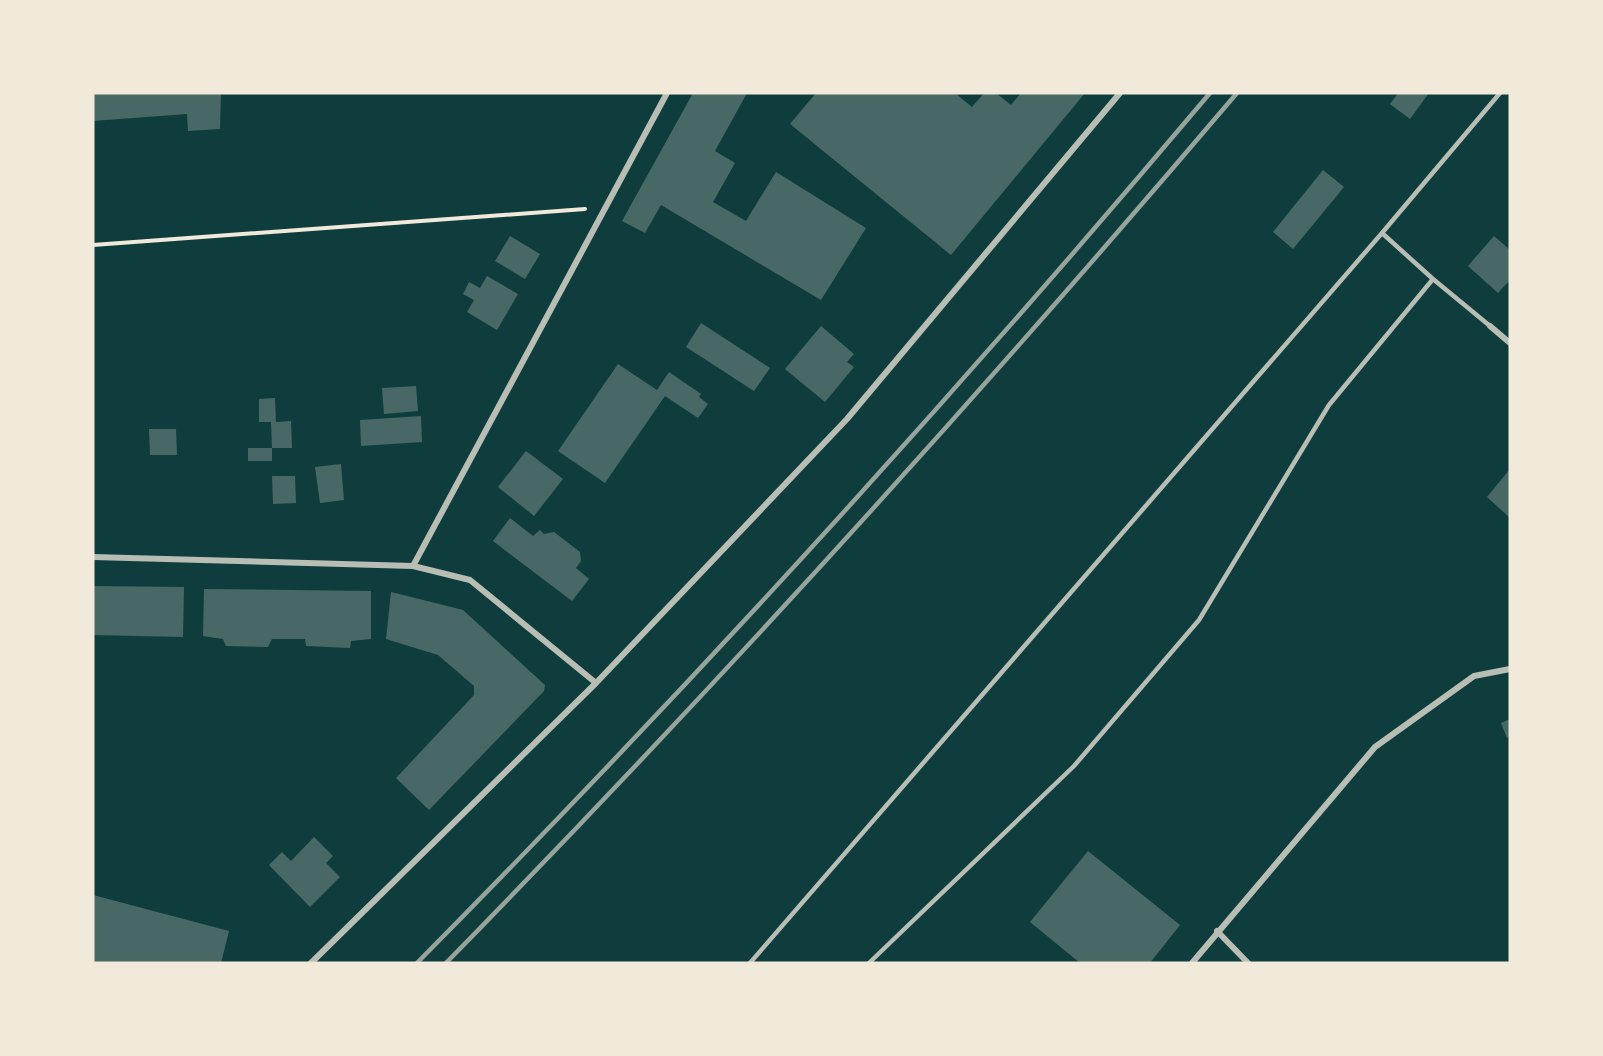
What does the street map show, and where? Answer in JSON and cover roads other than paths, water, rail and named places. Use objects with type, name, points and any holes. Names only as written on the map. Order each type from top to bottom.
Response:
[{"type":"street","points":[[413,566],[603,208],[667,93]]},
{"type":"street","points":[[311,963],[597,683],[847,419],[1120,93]]},
{"type":"street","points":[[1490,326],[1510,343]]},
{"type":"street","points":[[93,557],[413,566],[470,580],[597,683]]},
{"type":"street","points":[[1192,963],[1375,747],[1474,676],[1510,669]]},
{"type":"street","points":[[1216,932],[1248,963]]},
{"type":"lane","points":[[750,963],[1382,233],[1500,93]]},
{"type":"lane","points":[[1382,233],[1490,326]]},
{"type":"lane","points":[[869,963],[1074,766],[1199,620],[1329,405],[1433,279]]},
{"type":"railway","points":[[417,963],[622,752],[822,536],[921,427],[1210,93]]},
{"type":"railway","points":[[446,963],[750,644],[1045,316],[1237,93]]}]
